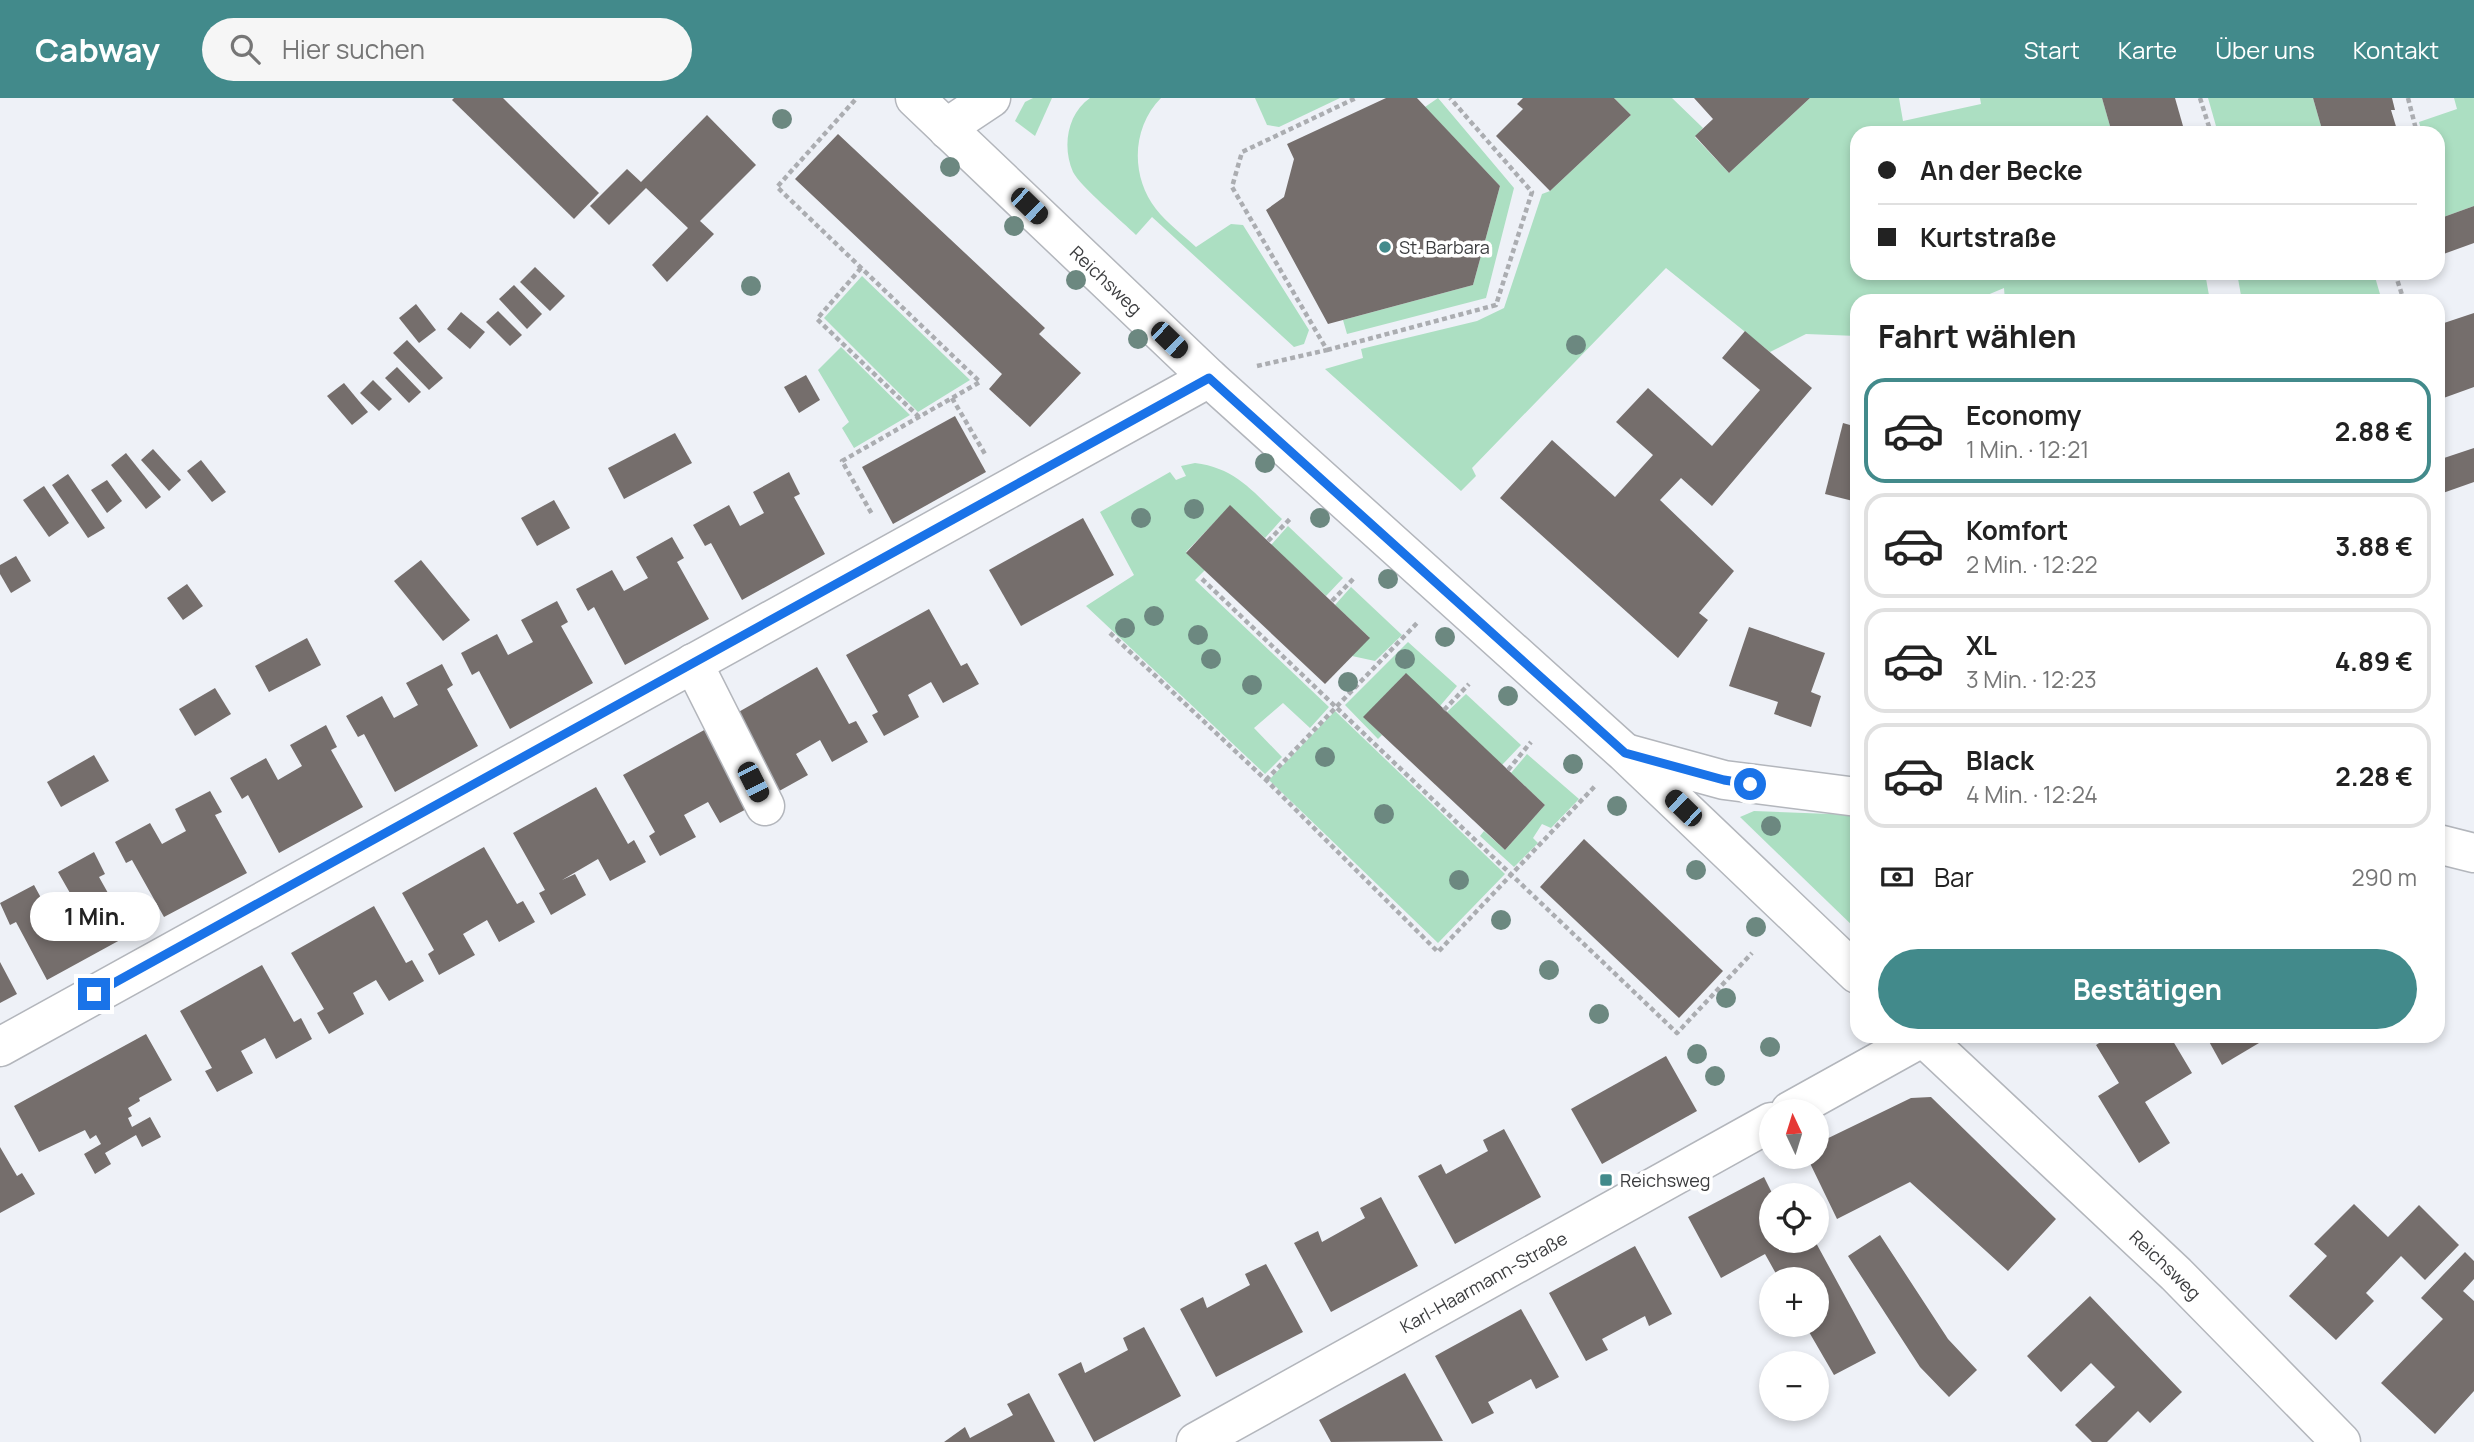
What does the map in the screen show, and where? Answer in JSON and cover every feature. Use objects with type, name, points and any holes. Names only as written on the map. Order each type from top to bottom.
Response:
[{"type":"street","name":"Reichsweg","points":[[915,98],[1209,378],[1625,753],[1850,967]]},
{"type":"street","points":[[948,130],[955,122],[992,98]]},
{"type":"street","points":[[0,1046],[1209,378]]},
{"type":"street","points":[[693,663],[765,806]]},
{"type":"street","points":[[1625,753],[1724,780],[1850,796]]},
{"type":"street","points":[[2445,846],[2474,853]]},
{"type":"street","points":[[1811,1099],[1911,1043]]},
{"type":"street","name":"Reichsweg","points":[[1930,1043],[2176,1273],[2341,1442]]},
{"type":"street","name":"Karl-Haarmann-Straße","points":[[1196,1442],[1759,1129]]},
{"type":"path","points":[[1327,349],[1231,187],[1242,152],[1356,98]]},
{"type":"path","points":[[1209,378],[1496,305],[1532,192],[1450,98]]},
{"type":"path","points":[[2200,98],[2209,126]]},
{"type":"path","points":[[2408,98],[2415,126]]},
{"type":"path","points":[[855,100],[776,187],[980,382],[842,461],[894,552]]},
{"type":"path","points":[[861,268],[817,319],[919,417]]},
{"type":"path","points":[[951,398],[989,460]]},
{"type":"path","points":[[1268,541],[1292,517]]},
{"type":"path","points":[[1332,601],[1355,577]]},
{"type":"path","points":[[1202,579],[1678,1033],[1752,953]]},
{"type":"path","points":[[1266,780],[1448,592]]},
{"type":"path","points":[[1110,633],[1266,780],[1438,953],[1625,753]]},
{"type":"path","points":[[1444,710],[1469,684]]},
{"type":"path","points":[[1508,770],[1531,742]]},
{"type":"green space","points":[[1033,98],[1052,98],[1035,136],[1015,121],[1025,102]]},
{"type":"green space","points":[[1090,98],[1161,98],[1144,123],[1138,152],[1142,182],[1148,196],[1165,219],[1196,247],[1231,224],[1243,225],[1309,330],[1304,344],[1294,347],[1152,217],[1136,235],[1077,178],[1070,162],[1067,142],[1076,113]]},
{"type":"green space","points":[[1255,98],[1340,98],[1279,127],[1267,125]]},
{"type":"green space","points":[[1438,98],[1514,188],[1486,298],[1347,334],[1343,320],[1473,285],[1500,186],[1425,107]]},
{"type":"green space","points":[[1614,98],[1672,98],[1703,128],[1695,137],[1729,173],[1810,98],[1899,98],[1903,121],[1981,104],[1980,98],[2102,98],[2110,126],[1850,126],[1850,280],[2206,280],[2209,294],[2004,294],[2004,288],[1990,294],[1850,294],[1850,336],[1806,334],[1770,352],[1666,268],[1472,468],[1476,476],[1461,491],[1325,369],[1363,358],[1361,349],[1477,321],[1504,308],[1542,194],[1550,191],[1631,115]]},
{"type":"green space","points":[[2208,98],[2313,98],[2321,126],[2216,126]]},
{"type":"green space","points":[[2454,98],[2474,98],[2474,206],[2445,216],[2445,126],[2420,126],[2419,122],[2457,109]]},
{"type":"green space","points":[[862,276],[970,380],[918,412],[824,318]]},
{"type":"green space","points":[[2238,280],[2376,280],[2380,294],[2241,294]]},
{"type":"green space","points":[[841,347],[910,415],[854,448],[842,428],[849,422],[818,370]]},
{"type":"green space","points":[[1195,463],[1222,470],[1233,476],[1282,519],[1265,538],[1230,506],[1186,552],[1205,570],[1195,580],[1329,707],[1310,728],[1283,703],[1254,728],[1282,757],[1265,774],[1086,606],[1134,575],[1100,512],[1170,472],[1176,480],[1186,476],[1181,466]]},
{"type":"green space","points":[[1288,526],[1343,578],[1326,596],[1271,545]]},
{"type":"green space","points":[[1351,587],[1402,635],[1375,661],[1352,656],[1369,637],[1335,605]]},
{"type":"green space","points":[[1408,642],[1457,686],[1440,706],[1405,674],[1364,717],[1382,735],[1378,739],[1345,705]]},
{"type":"green space","points":[[1466,694],[1521,745],[1502,765],[1447,712]]},
{"type":"green space","points":[[1335,711],[1505,874],[1438,943],[1269,780]]},
{"type":"green space","points":[[1527,754],[1579,799],[1551,828],[1542,824],[1533,838],[1538,843],[1514,867],[1480,836],[1484,831],[1505,850],[1545,805],[1511,773]]},
{"type":"green space","points":[[1754,811],[1850,815],[1850,923],[1740,817]]},
{"type":"building","points":[[503,98],[599,193],[574,219],[452,100]]},
{"type":"building","name":"St. Barbara","points":[[1386,98],[1417,98],[1500,186],[1473,285],[1328,324],[1266,210],[1284,197],[1294,159],[1287,144]]},
{"type":"building","points":[[1523,98],[1614,98],[1631,115],[1550,191],[1496,136],[1523,109],[1517,104]]},
{"type":"building","points":[[1694,98],[1810,98],[1729,173],[1695,136],[1713,119]]},
{"type":"building","points":[[2102,98],[2175,98],[2183,126],[2110,126]]},
{"type":"building","points":[[2313,98],[2392,98],[2395,110],[2391,110],[2396,126],[2321,126]]},
{"type":"building","points":[[707,115],[756,165],[700,221],[714,234],[667,282],[652,265],[688,228],[646,188],[609,225],[590,206],[627,169],[641,182]]},
{"type":"building","points":[[838,134],[1045,328],[1039,334],[1081,373],[1030,427],[989,389],[1002,374],[795,179]]},
{"type":"building","points":[[2474,206],[2474,243],[2445,253],[2445,216]]},
{"type":"building","points":[[535,267],[565,296],[550,311],[520,282]]},
{"type":"building","points":[[514,285],[542,314],[527,329],[499,299]]},
{"type":"building","points":[[416,304],[436,330],[419,343],[399,318]]},
{"type":"building","points":[[498,311],[522,335],[510,346],[486,322]]},
{"type":"building","points":[[461,312],[485,332],[470,349],[447,329]]},
{"type":"building","points":[[2474,313],[2474,387],[2445,397],[2445,323]]},
{"type":"building","points":[[1745,331],[1812,388],[1712,506],[1681,478],[1660,500],[1734,571],[1699,613],[1708,620],[1678,658],[1500,498],[1552,440],[1615,497],[1653,455],[1616,422],[1648,388],[1712,446],[1760,390],[1722,358]]},
{"type":"building","points":[[407,340],[443,378],[429,390],[393,353]]},
{"type":"building","points":[[397,367],[421,392],[409,403],[385,378]]},
{"type":"building","points":[[806,375],[820,400],[799,413],[784,387]]},
{"type":"building","points":[[373,380],[392,399],[379,411],[360,393]]},
{"type":"building","points":[[344,383],[368,412],[352,425],[327,396]]},
{"type":"building","points":[[955,416],[986,472],[893,524],[862,467]]},
{"type":"building","points":[[1843,423],[1850,425],[1850,500],[1825,494]]},
{"type":"building","points":[[675,433],[692,463],[624,499],[608,468]]},
{"type":"building","points":[[2474,448],[2474,482],[2445,492],[2445,458]]},
{"type":"building","points":[[153,449],[181,480],[169,491],[141,460]]},
{"type":"building","points":[[126,453],[161,497],[146,509],[111,465]]},
{"type":"building","points":[[201,460],[226,492],[212,502],[187,471]]},
{"type":"building","points":[[789,472],[800,494],[794,497],[825,554],[742,600],[711,543],[705,546],[693,525],[729,505],[740,526],[764,513],[753,492]]},
{"type":"building","points":[[68,474],[105,528],[88,538],[52,485]]},
{"type":"building","points":[[107,480],[122,501],[107,513],[91,490]]},
{"type":"building","points":[[44,486],[69,523],[49,537],[23,500]]},
{"type":"building","points":[[554,500],[570,528],[537,546],[521,518]]},
{"type":"building","points":[[1230,505],[1370,638],[1325,684],[1186,553]]},
{"type":"building","points":[[1083,518],[1114,575],[1021,626],[989,570]]},
{"type":"building","points":[[672,537],[684,558],[677,562],[709,619],[625,665],[594,607],[588,611],[576,589],[612,570],[624,591],[648,578],[636,557]]},
{"type":"building","points":[[16,556],[31,581],[11,593],[0,574],[0,565]]},
{"type":"building","points":[[421,560],[470,620],[443,641],[394,581]]},
{"type":"building","points":[[187,584],[203,606],[183,620],[167,598]]},
{"type":"building","points":[[557,601],[568,622],[561,626],[593,683],[510,729],[479,671],[472,675],[461,653],[497,634],[508,655],[533,642],[521,620]]},
{"type":"building","points":[[929,609],[961,666],[967,663],[979,684],[943,703],[931,682],[908,695],[919,717],[884,736],[872,715],[878,712],[846,655]]},
{"type":"building","points":[[1749,627],[1825,653],[1811,692],[1821,696],[1811,727],[1774,714],[1778,702],[1729,686]]},
{"type":"building","points":[[307,638],[321,665],[269,692],[255,666]]},
{"type":"building","points":[[442,664],[453,685],[447,689],[478,746],[395,792],[364,734],[358,737],[346,716],[382,696],[394,718],[418,705],[406,683]]},
{"type":"building","points":[[817,667],[849,724],[856,721],[868,742],[832,762],[820,740],[796,754],[808,775],[772,795],[735,714]]},
{"type":"building","points":[[1406,673],[1545,805],[1505,850],[1363,717]]},
{"type":"building","points":[[215,688],[231,714],[195,736],[179,709]]},
{"type":"building","points":[[326,725],[337,747],[331,750],[363,807],[279,853],[248,795],[242,799],[230,778],[266,758],[278,780],[302,766],[290,745]]},
{"type":"building","points":[[706,729],[756,804],[720,823],[708,802],[684,815],[696,837],[660,856],[649,836],[655,832],[623,775]]},
{"type":"building","points":[[94,755],[109,781],[61,807],[47,782]]},
{"type":"building","points":[[596,787],[628,844],[634,840],[646,862],[610,881],[598,859],[562,880],[575,874],[586,895],[551,915],[539,893],[545,890],[513,833]]},
{"type":"building","points":[[210,791],[222,812],[215,815],[247,873],[164,917],[132,860],[126,863],[115,842],[150,823],[162,844],[186,831],[175,809]]},
{"type":"building","points":[[1584,839],[1723,971],[1679,1018],[1540,887]]},
{"type":"building","points":[[484,847],[517,904],[523,901],[535,922],[499,942],[487,920],[463,934],[475,955],[439,975],[428,954],[434,950],[402,893]]},
{"type":"building","points":[[94,852],[105,874],[99,877],[131,934],[47,980],[16,922],[10,925],[0,903],[34,885],[46,907],[70,893],[58,872]]},
{"type":"building","points":[[374,906],[406,963],[412,960],[424,981],[389,1001],[376,980],[353,993],[364,1014],[329,1034],[317,1013],[324,1009],[291,953]]},
{"type":"building","points":[[0,962],[17,994],[0,1003]]},
{"type":"building","points":[[262,965],[294,1022],[301,1018],[312,1039],[276,1059],[265,1038],[241,1051],[253,1073],[217,1092],[205,1071],[212,1068],[180,1011]]},
{"type":"building","points":[[146,1034],[172,1080],[139,1098],[140,1101],[128,1108],[132,1116],[128,1118],[132,1127],[150,1117],[161,1137],[142,1147],[136,1135],[105,1153],[111,1164],[95,1174],[84,1154],[101,1144],[96,1135],[90,1139],[85,1130],[39,1152],[14,1106]]},
{"type":"building","points":[[2174,1043],[2192,1073],[2145,1102],[2170,1143],[2139,1163],[2098,1096],[2119,1083],[2096,1045]]},
{"type":"building","points":[[2210,1043],[2259,1043],[2222,1065]]},
{"type":"building","points":[[1666,1056],[1697,1111],[1602,1164],[1571,1109]]},
{"type":"building","points":[[1931,1097],[2056,1219],[2008,1271],[1910,1182],[1837,1219],[1829,1202],[1829,1183],[1820,1183],[1813,1169],[1829,1169],[1829,1138],[1911,1098]]},
{"type":"building","points":[[1504,1129],[1541,1197],[1455,1244],[1418,1176],[1441,1164],[1446,1174],[1488,1151],[1483,1140]]},
{"type":"building","points":[[0,1147],[17,1176],[22,1173],[35,1194],[0,1213]]},
{"type":"building","points":[[1764,1177],[1767,1183],[1759,1183],[1759,1253],[1822,1253],[1876,1353],[1834,1375],[1829,1366],[1829,1351],[1820,1351],[1812,1337],[1829,1337],[1829,1267],[1772,1267],[1765,1254],[1721,1278],[1688,1217]]},
{"type":"building","points":[[1381,1197],[1418,1266],[1331,1312],[1294,1243],[1318,1231],[1322,1242],[1365,1218],[1360,1208]]},
{"type":"building","points":[[2354,1204],[2388,1237],[2419,1205],[2459,1245],[2425,1280],[2401,1256],[2366,1293],[2374,1301],[2336,1340],[2289,1296],[2327,1256],[2314,1244]]},
{"type":"building","points":[[1880,1235],[1948,1339],[1977,1370],[1949,1397],[1920,1367],[1848,1256]]},
{"type":"building","points":[[1635,1246],[1672,1314],[1649,1326],[1645,1316],[1602,1339],[1608,1350],[1586,1361],[1549,1293]]},
{"type":"building","points":[[2465,1252],[2474,1261],[2474,1279],[2463,1291],[2474,1301],[2474,1391],[2435,1434],[2381,1383],[2443,1319],[2421,1298]]},
{"type":"building","points":[[1266,1264],[1303,1332],[1216,1377],[1180,1309],[1203,1297],[1207,1308],[1250,1285],[1245,1274]]},
{"type":"building","points":[[2090,1296],[2182,1392],[2150,1423],[2138,1411],[2107,1442],[2092,1442],[2075,1425],[2115,1387],[2091,1363],[2061,1392],[2027,1356]]},
{"type":"building","points":[[1521,1309],[1559,1377],[1536,1389],[1531,1379],[1488,1402],[1494,1413],[1472,1424],[1435,1356]]},
{"type":"building","points":[[1144,1327],[1181,1396],[1094,1442],[1058,1374],[1081,1362],[1085,1373],[1128,1350],[1123,1338]]},
{"type":"building","points":[[1405,1373],[1443,1441],[1331,1442],[1319,1420]]},
{"type":"building","points":[[1029,1393],[1055,1442],[944,1442],[965,1427],[970,1438],[1013,1415],[1007,1404]]},
{"type":"place","name":"St. Barbara","points":[[1385,247]]},
{"type":"place","name":"Reichsweg","points":[[1606,1180]]},
{"type":"route","points":[[94,994],[1209,378],[1625,753],[1724,780],[1750,784]]}]
